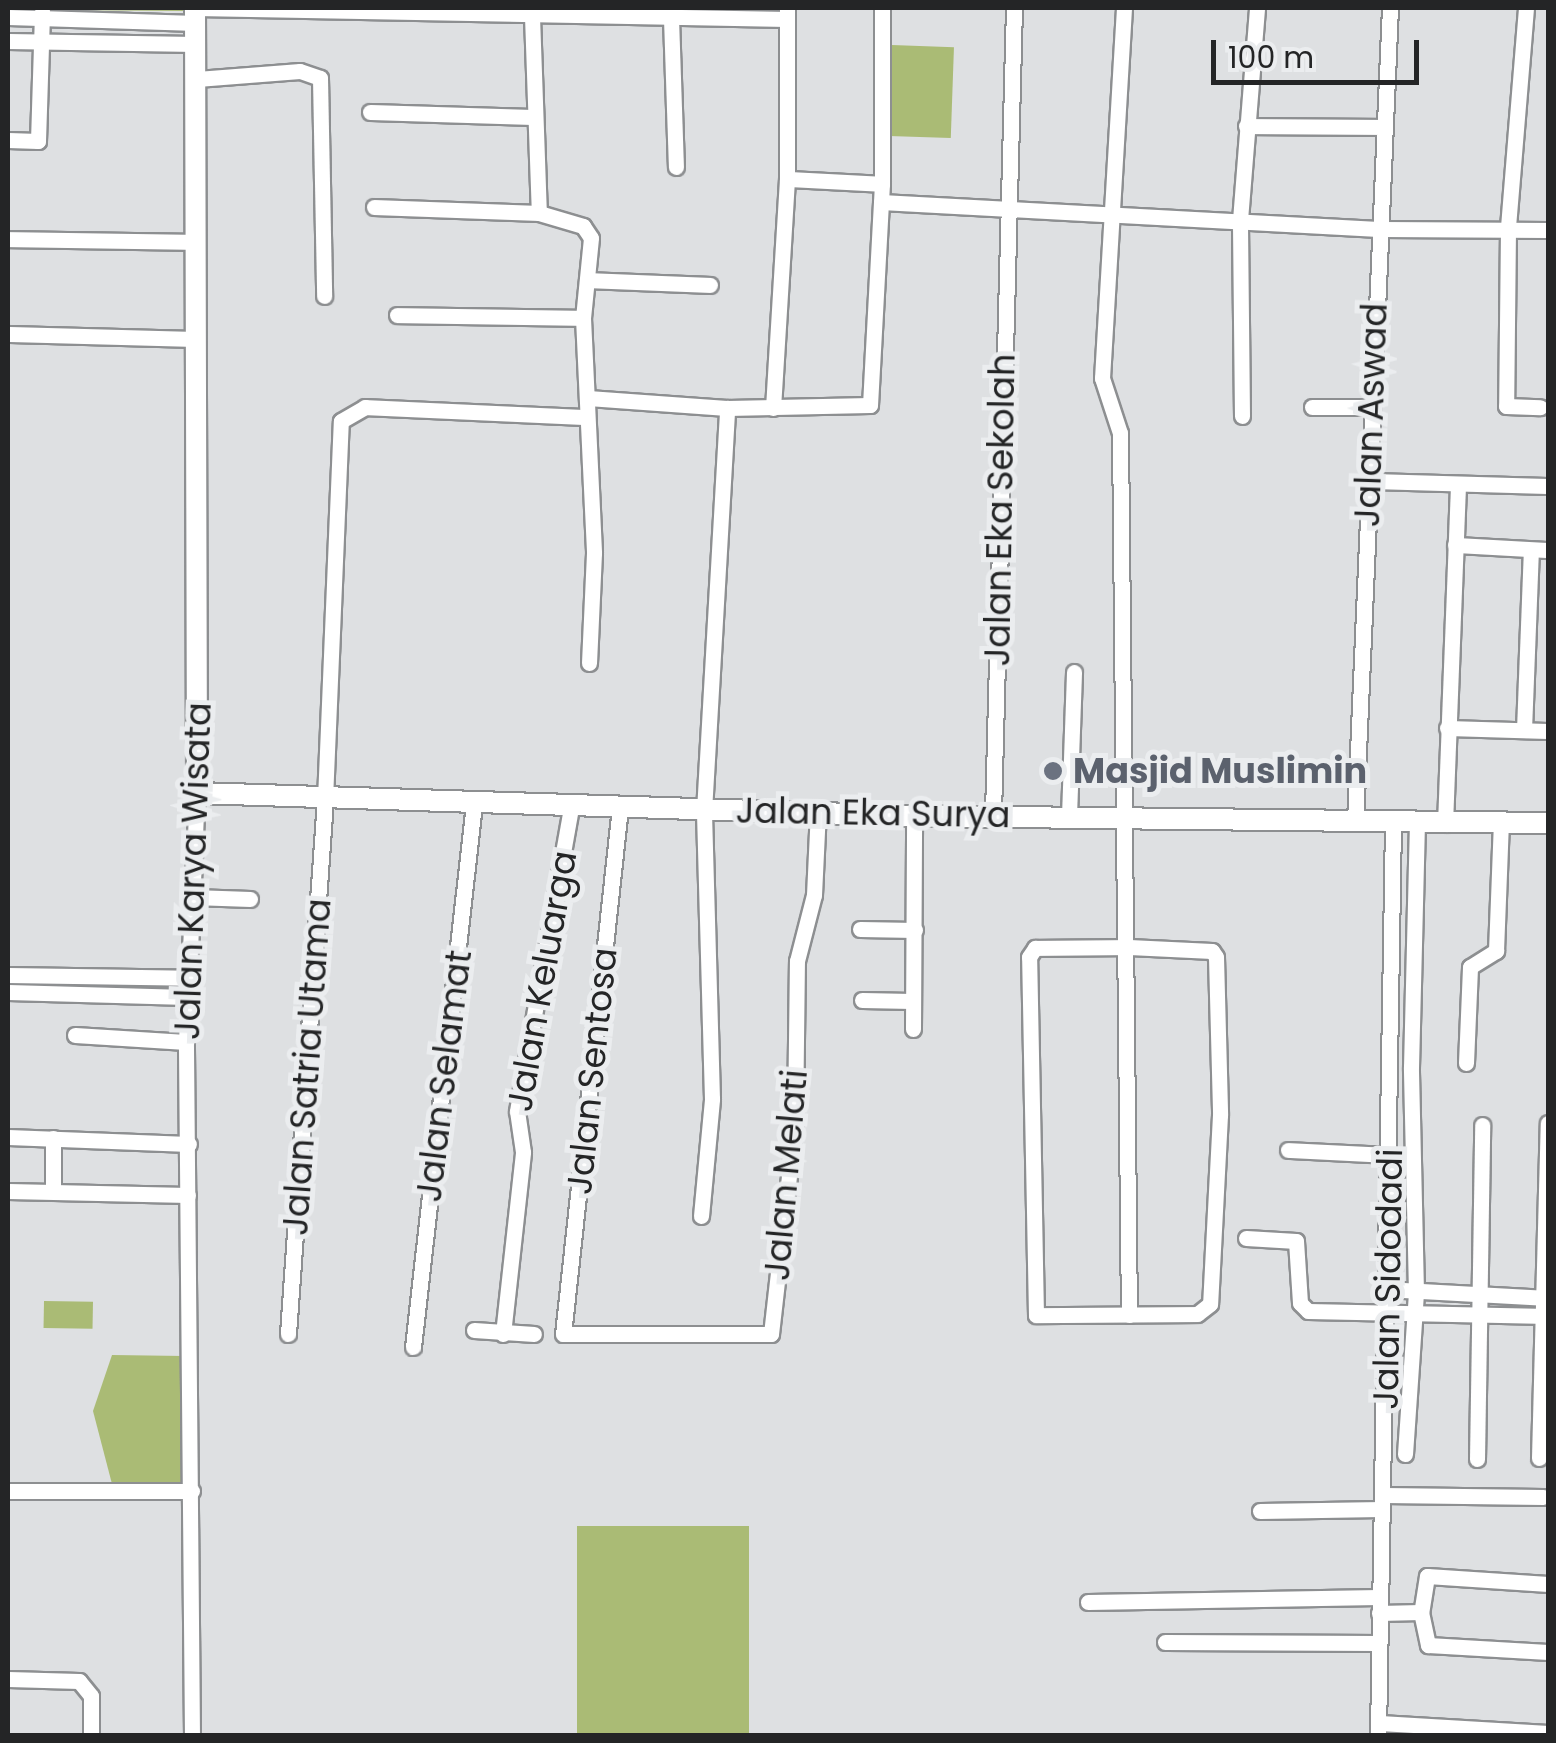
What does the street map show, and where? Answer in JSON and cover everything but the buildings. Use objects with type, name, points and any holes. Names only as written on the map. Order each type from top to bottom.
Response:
[{"type":"street","points":[[588,398],[727,408],[872,402],[882,184],[882,8]]},
{"type":"street","name":"Jalan Eka Sekolah","points":[[993,814],[1014,8]]},
{"type":"street","points":[[1124,8],[1108,215],[1102,378],[1120,433],[1129,947],[1129,1314]]},
{"type":"street","points":[[1242,416],[1240,220],[1257,8]]},
{"type":"street","name":"Jalan Aswad","points":[[1355,822],[1370,481],[1369,407],[1390,8]]},
{"type":"street","points":[[1526,8],[1508,229],[1506,406],[1540,406]]},
{"type":"street","points":[[8,18],[42,13],[195,21],[671,18],[787,13],[787,179],[773,408]]},
{"type":"street","points":[[8,140],[38,141],[42,13]]},
{"type":"street","points":[[532,16],[539,213]]},
{"type":"street","points":[[671,18],[676,167]]},
{"type":"street","points":[[8,41],[41,42],[195,21]]},
{"type":"street","name":"Jalan Karya Wisata","points":[[192,1736],[186,1042],[197,793],[195,21]]},
{"type":"street","points":[[197,76],[312,72],[324,90],[324,296]]},
{"type":"street","points":[[370,112],[533,117]]},
{"type":"street","points":[[1246,126],[1381,128]]},
{"type":"street","points":[[787,179],[882,184]]},
{"type":"street","points":[[881,202],[1378,229],[1548,230]]},
{"type":"street","points":[[374,207],[539,213],[588,231],[583,318],[594,553],[589,662]]},
{"type":"street","points":[[8,239],[194,242]]},
{"type":"street","points":[[587,280],[710,285]]},
{"type":"street","points":[[396,315],[583,318]]},
{"type":"street","points":[[8,334],[197,340]]},
{"type":"street","name":"Jalan Satria Utama","points":[[288,1334],[325,799],[341,420],[366,407],[587,417]]},
{"type":"street","points":[[1312,408],[1369,407]]},
{"type":"street","points":[[701,1216],[712,1099],[704,811],[727,408]]},
{"type":"street","points":[[1370,481],[1548,486]]},
{"type":"street","points":[[1445,824],[1458,486]]},
{"type":"street","points":[[1455,545],[1548,550]]},
{"type":"street","points":[[1524,730],[1531,550]]},
{"type":"street","points":[[1068,816],[1074,672]]},
{"type":"street","points":[[1447,728],[1548,730]]},
{"type":"street","name":"Jalan Eka Surya","points":[[197,793],[914,816],[1548,823]]},
{"type":"street","name":"Jalan Selamat","points":[[413,1347],[474,804]]},
{"type":"street","name":"Jalan Keluarga","points":[[503,1334],[522,1152],[517,1111],[571,807]]},
{"type":"street","name":"Jalan Sentosa","points":[[564,1334],[620,808]]},
{"type":"street","name":"Jalan Melati","points":[[564,1334],[771,1334],[795,1122],[798,961],[814,895],[818,811]]},
{"type":"street","points":[[913,1028],[914,816]]},
{"type":"street","name":"Jalan Sidodadi","points":[[1379,1729],[1384,1309],[1391,1155],[1393,823]]},
{"type":"street","points":[[1466,1063],[1470,967],[1496,951],[1501,823]]},
{"type":"street","points":[[1405,1454],[1416,1292],[1411,1067],[1417,824]]},
{"type":"street","points":[[193,897],[250,899]]},
{"type":"street","points":[[860,930],[916,930]]},
{"type":"street","points":[[1129,947],[1207,951],[1216,957],[1220,1114],[1208,1310],[1036,1315],[1029,986],[1035,948],[1129,947]]},
{"type":"street","points":[[8,975],[189,978]]},
{"type":"street","points":[[8,992],[187,997]]},
{"type":"street","points":[[862,1000],[912,1002]]},
{"type":"street","points":[[75,1035],[186,1042]]},
{"type":"street","points":[[1538,1458],[1547,1316],[1548,1124]]},
{"type":"street","points":[[1477,1459],[1482,1126]]},
{"type":"street","points":[[8,1137],[189,1144]]},
{"type":"street","points":[[53,1138],[53,1191]]},
{"type":"street","points":[[1288,1150],[1391,1155]]},
{"type":"street","points":[[8,1190],[188,1195]]},
{"type":"street","points":[[1246,1238],[1296,1241],[1302,1308],[1547,1316]]},
{"type":"street","points":[[1385,1289],[1547,1298]]},
{"type":"street","points":[[474,1330],[534,1334]]},
{"type":"street","points":[[8,1491],[192,1491]]},
{"type":"street","points":[[1260,1511],[1543,1496]]},
{"type":"street","points":[[1548,1584],[1427,1576],[1421,1612],[1428,1645],[1548,1652]]},
{"type":"street","points":[[1088,1602],[1379,1605],[1421,1612]]},
{"type":"street","points":[[1165,1642],[1378,1642]]},
{"type":"street","points":[[8,1679],[80,1681],[91,1696],[91,1736]]},
{"type":"street","points":[[1379,1729],[1545,1733]]},
{"type":"green space","points":[[187,8],[187,11],[52,10]]},
{"type":"green space","points":[[892,45],[954,47],[951,138],[889,136]]},
{"type":"green space","points":[[44,1301],[93,1302],[93,1329],[44,1328]]},
{"type":"green space","points":[[112,1355],[184,1356],[184,1484],[112,1484],[93,1411]]},
{"type":"green space","points":[[577,1526],[749,1526],[749,1735],[577,1735]]},
{"type":"place","name":"Masjid Muslimin","points":[[1053,771]]}]
